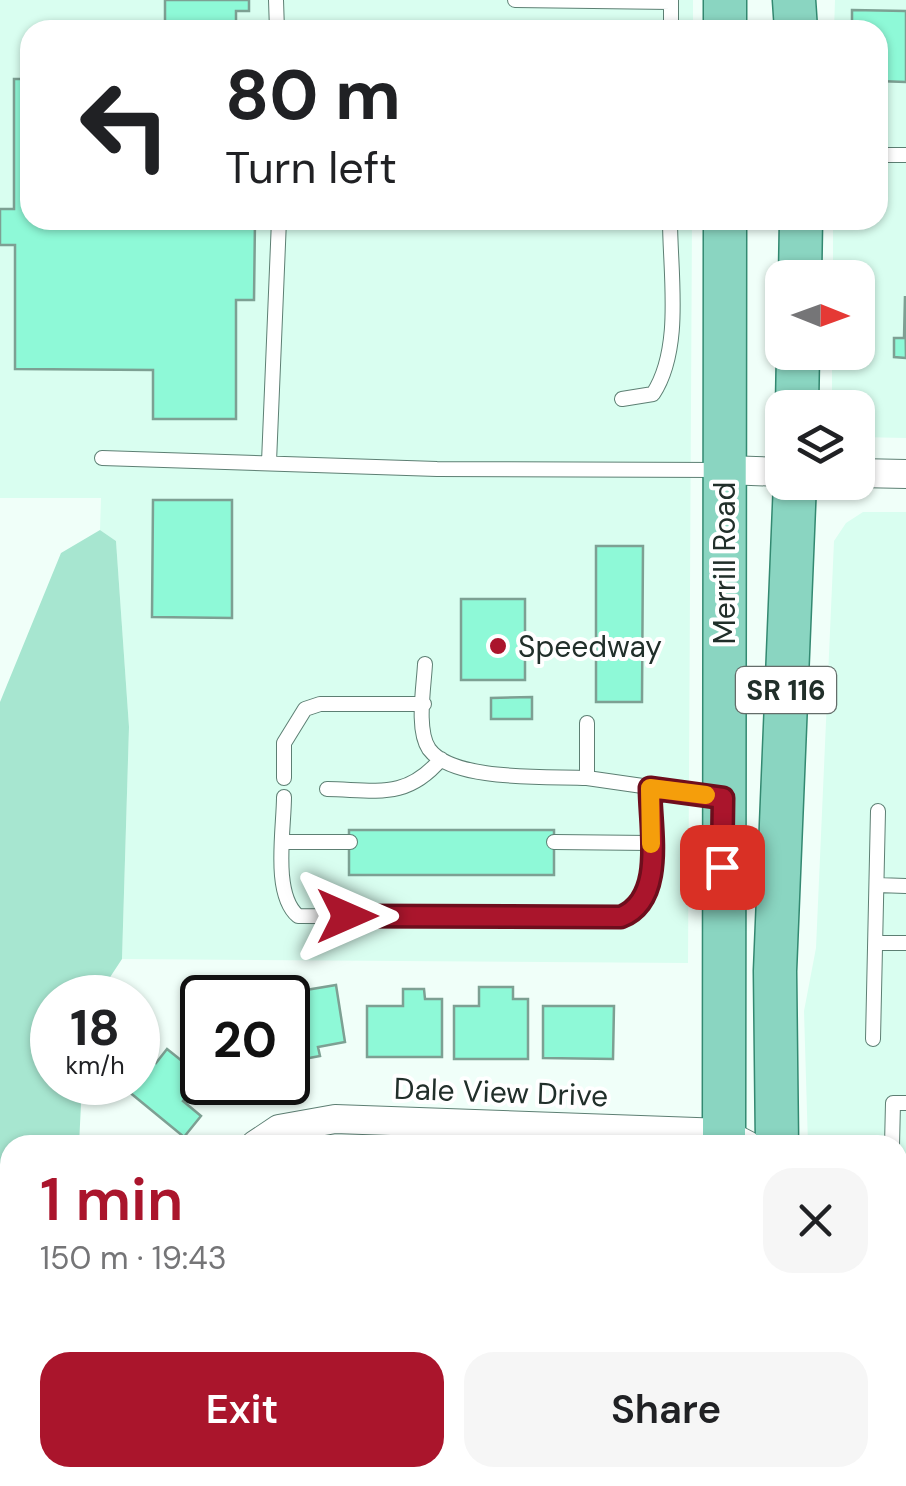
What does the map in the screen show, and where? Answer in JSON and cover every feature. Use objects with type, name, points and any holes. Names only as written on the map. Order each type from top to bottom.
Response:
[{"type":"main road","name":"Merrill Road","points":[[726,230],[723,798],[732,1135]]},
{"type":"main road","points":[[800,230],[800,260]]},
{"type":"main road","name":"SR 116","points":[[777,1135],[775,971],[794,500]]},
{"type":"street","points":[[725,470],[765,471]]},
{"type":"street","points":[[875,473],[906,474]]},
{"type":"street","name":"Dale View Drive","points":[[270,1135],[319,1120],[537,1135]]},
{"type":"lane","points":[[515,0],[672,1]]},
{"type":"lane","points":[[269,462],[279,230]]},
{"type":"lane","points":[[622,399],[653,394],[665,375],[670,346],[670,230]]},
{"type":"lane","points":[[102,458],[437,469],[725,470]]},
{"type":"lane","points":[[424,664],[427,747],[441,760],[482,772],[587,778],[723,798]]},
{"type":"lane","points":[[284,778],[284,743],[293,722],[305,709],[320,704],[424,704]]},
{"type":"lane","points":[[587,778],[588,722]]},
{"type":"lane","points":[[327,789],[406,790],[424,779],[441,760]]},
{"type":"lane","points":[[284,797],[288,907],[308,916],[621,917],[637,911],[648,896],[650,788]]},
{"type":"lane","points":[[873,1039],[878,811]]},
{"type":"lane","points":[[284,842],[350,842]]},
{"type":"lane","points":[[554,842],[650,842]]},
{"type":"lane","points":[[877,886],[906,886]]},
{"type":"lane","points":[[876,943],[906,943]]},
{"type":"lane","points":[[892,1135],[893,1103],[906,1104]]},
{"type":"shaded area","points":[[0,0],[693,0],[693,20],[20,20],[20,230],[692,230],[688,963],[122,959],[129,727],[116,541],[100,530],[101,498],[0,498]]},
{"type":"shaded area","points":[[835,0],[906,0],[906,438],[875,437],[875,390],[832,390],[832,370],[875,370],[875,260],[833,260],[833,230],[888,230],[888,20],[834,20]]},
{"type":"shaded area","points":[[863,512],[906,512],[906,1135],[808,1135],[804,1011],[816,948],[834,541],[846,523]]},
{"type":"green space","points":[[100,530],[116,541],[129,727],[122,959],[111,975],[30,975],[30,1105],[81,1105],[79,1135],[0,1135],[0,702],[61,553]]},
{"type":"building","points":[[165,0],[249,0],[249,11],[236,11],[236,20],[165,20]]},
{"type":"building","points":[[852,10],[906,11],[906,82],[888,81],[888,20],[852,20]]},
{"type":"building","points":[[14,79],[20,79],[20,230],[255,230],[254,300],[236,300],[236,419],[153,419],[153,370],[15,369],[15,245],[0,245],[0,209],[14,209]]},
{"type":"building","points":[[905,296],[906,358],[894,357],[894,338],[904,338]]},
{"type":"building","points":[[153,500],[232,500],[232,618],[152,617]]},
{"type":"building","points":[[596,546],[643,546],[642,702],[596,702]]},
{"type":"building","points":[[461,599],[525,599],[525,680],[461,680]]},
{"type":"building","points":[[532,697],[532,719],[491,719],[491,698]]},
{"type":"building","points":[[349,830],[554,830],[554,875],[349,875]]},
{"type":"building","points":[[336,985],[345,1042],[318,1047],[320,1056],[310,1058],[310,989]]},
{"type":"building","points":[[479,987],[513,987],[513,999],[528,999],[528,1059],[454,1059],[454,1006],[479,1006]]},
{"type":"building","points":[[403,989],[424,989],[425,999],[442,999],[442,1057],[367,1057],[367,1006],[403,1006]]},
{"type":"building","points":[[543,1006],[614,1006],[613,1059],[543,1058]]},
{"type":"building","points":[[167,1049],[180,1059],[180,1105],[188,1105],[201,1116],[182,1135],[145,1105],[160,1105],[160,1058]]},
{"type":"slow traffic","points":[[651,844],[650,788],[706,795]]},
{"type":"place","name":"Speedway","points":[[498,646]]},
{"type":"route","points":[[347,916],[621,917],[637,911],[648,896],[651,878],[650,788],[723,798],[722,867]]}]
